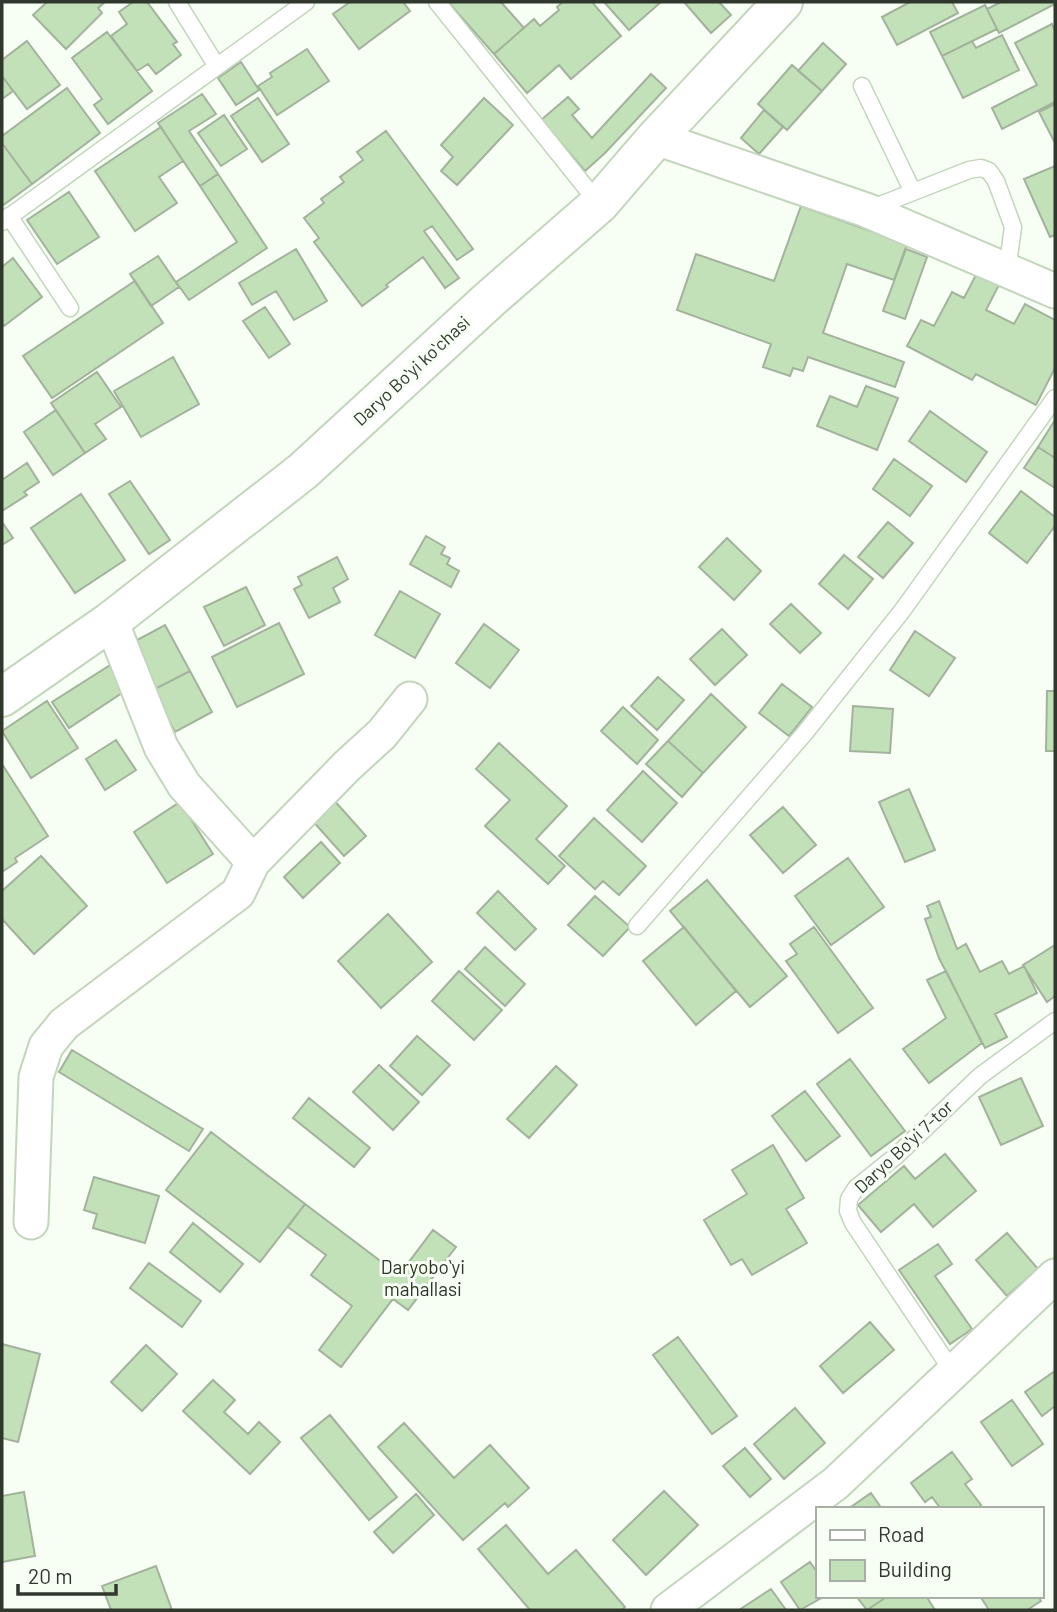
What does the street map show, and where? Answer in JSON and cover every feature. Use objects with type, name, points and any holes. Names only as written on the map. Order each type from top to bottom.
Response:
[{"type":"street","name":"Daryo Boʻyi koʻchasi","points":[[2,696],[111,621],[303,471],[490,299],[599,204],[656,138],[783,2]]},
{"type":"street","points":[[656,138],[866,210],[1055,291]]},
{"type":"street","points":[[111,621],[161,747],[184,785],[253,862]]},
{"type":"street","points":[[31,1222],[36,1077],[46,1046],[64,1024],[238,893],[253,862],[347,766],[383,734],[410,699]]},
{"type":"street","points":[[667,1610],[836,1483],[1054,1280]]},
{"type":"lane","points":[[177,2],[216,65]]},
{"type":"lane","points":[[70,308],[6,219],[306,2]]},
{"type":"lane","points":[[437,2],[599,204]]},
{"type":"lane","points":[[862,86],[912,192]]},
{"type":"lane","points":[[866,210],[969,170],[981,168],[989,171],[996,181],[1013,227],[1007,271]]},
{"type":"lane","points":[[637,926],[804,734],[902,611],[1055,398]]},
{"type":"lane","name":"Daryo Bo'yi 7-tor","points":[[953,1372],[853,1223],[848,1211],[849,1199],[856,1188],[897,1156],[980,1076],[1055,1021]]},
{"type":"building","points":[[47,2],[105,2],[98,8],[102,13],[66,49],[33,15]]},
{"type":"building","points":[[133,2],[147,2],[177,42],[173,44],[181,55],[156,74],[148,64],[137,71],[111,36],[127,24],[119,12]]},
{"type":"building","points":[[350,2],[403,2],[410,11],[359,49],[333,14]]},
{"type":"building","points":[[448,2],[501,2],[524,28],[494,54]]},
{"type":"building","points":[[563,2],[592,2],[621,36],[571,79],[559,65],[527,93],[494,54],[534,19],[540,26],[559,10],[557,7]]},
{"type":"building","points":[[604,2],[661,2],[629,30]]},
{"type":"building","points":[[684,2],[719,2],[731,15],[711,33]]},
{"type":"building","points":[[910,2],[952,2],[958,13],[897,45],[882,17]]},
{"type":"building","points":[[1001,2],[1055,4],[999,33],[987,9]]},
{"type":"building","points":[[985,5],[997,29],[942,56],[930,32]]},
{"type":"building","points":[[1052,24],[1055,31],[1055,102],[1002,129],[992,108],[1037,85],[1015,43]]},
{"type":"building","points":[[107,32],[152,91],[108,124],[94,105],[102,99],[72,58]]},
{"type":"building","points":[[1002,35],[1019,70],[963,98],[942,56],[972,41],[976,48]]},
{"type":"building","points":[[27,41],[60,85],[27,109],[2,76],[2,60]]},
{"type":"building","points":[[823,43],[846,64],[822,91],[798,71]]},
{"type":"building","points":[[307,49],[329,81],[277,115],[258,86],[272,77],[270,73]]},
{"type":"building","points":[[241,62],[259,90],[236,105],[218,78]]},
{"type":"building","points":[[792,65],[822,91],[787,130],[758,104]]},
{"type":"building","points":[[651,74],[666,88],[585,171],[541,120],[568,97],[579,109],[572,115],[592,138]]},
{"type":"building","points":[[2,76],[13,91],[2,99]]},
{"type":"building","points":[[67,88],[100,133],[32,184],[2,143],[2,136]]},
{"type":"building","points":[[202,94],[216,114],[189,131],[218,174],[200,186],[158,123]]},
{"type":"building","points":[[258,98],[289,144],[262,162],[231,116]]},
{"type":"building","points":[[484,98],[513,125],[457,185],[441,171],[453,157],[441,145]]},
{"type":"building","points":[[1055,104],[1055,143],[1039,112]]},
{"type":"building","points":[[764,110],[783,127],[759,154],[741,138]]},
{"type":"building","points":[[224,115],[247,149],[221,166],[198,133]]},
{"type":"building","points":[[161,127],[183,161],[159,177],[177,203],[135,231],[95,171]]},
{"type":"building","points":[[386,131],[473,249],[457,260],[432,226],[424,231],[459,278],[445,288],[423,257],[362,306],[314,242],[319,238],[304,218],[324,203],[321,199],[344,182],[340,177],[363,160],[357,152]]},
{"type":"building","points":[[2,143],[32,184],[2,206]]},
{"type":"building","points":[[1055,166],[1055,235],[1050,237],[1024,179]]},
{"type":"building","points":[[218,174],[267,248],[189,300],[176,282],[237,242],[200,186]]},
{"type":"building","points":[[69,192],[99,237],[57,264],[27,220]]},
{"type":"building","points":[[801,206],[907,244],[894,280],[847,264],[823,333],[904,362],[895,387],[808,357],[803,371],[793,368],[790,376],[763,367],[771,344],[677,310],[696,254],[774,281]]},
{"type":"building","points":[[296,249],[327,301],[294,320],[276,291],[252,305],[239,283]]},
{"type":"building","points":[[906,249],[927,257],[905,319],[883,311]]},
{"type":"building","points":[[158,256],[179,287],[151,306],[130,274]]},
{"type":"building","points":[[13,258],[42,297],[4,326],[2,267]]},
{"type":"building","points":[[978,271],[1000,283],[986,310],[1014,324],[1025,304],[1055,320],[1055,368],[1036,405],[976,374],[972,380],[907,346],[921,320],[934,326],[952,292],[964,298]]},
{"type":"building","points":[[135,281],[163,323],[52,398],[23,356]]},
{"type":"building","points":[[265,307],[290,344],[269,358],[243,321]]},
{"type":"building","points":[[173,357],[199,404],[141,437],[114,391]]},
{"type":"building","points":[[97,372],[121,407],[95,424],[106,439],[85,453],[51,403]]},
{"type":"building","points":[[866,386],[898,398],[877,450],[817,426],[830,396],[857,407]]},
{"type":"building","points":[[56,410],[85,453],[53,475],[24,432]]},
{"type":"building","points":[[930,411],[987,452],[966,482],[909,441]]},
{"type":"building","points":[[1055,420],[1055,458],[1038,447]]},
{"type":"building","points":[[1038,447],[1055,458],[1055,488],[1024,468]]},
{"type":"building","points":[[894,459],[932,486],[910,516],[873,489]]},
{"type":"building","points":[[27,463],[39,482],[24,492],[27,495],[2,511],[2,480]]},
{"type":"building","points":[[130,481],[170,540],[149,554],[109,494]]},
{"type":"building","points":[[1021,491],[1055,517],[1055,526],[1027,563],[989,533]]},
{"type":"building","points":[[81,494],[125,560],[75,593],[31,528]]},
{"type":"building","points":[[2,522],[13,538],[2,545]]},
{"type":"building","points":[[888,522],[913,543],[883,578],[858,557]]},
{"type":"building","points":[[426,536],[445,547],[441,554],[450,558],[447,564],[459,571],[451,587],[410,564]]},
{"type":"building","points":[[727,538],[761,571],[734,600],[699,567]]},
{"type":"building","points":[[844,555],[873,579],[848,609],[819,584]]},
{"type":"building","points":[[337,557],[348,579],[333,588],[340,602],[309,618],[294,589],[302,585],[298,577]]},
{"type":"building","points":[[246,587],[265,625],[224,646],[204,607]]},
{"type":"building","points":[[400,591],[440,614],[415,658],[375,635]]},
{"type":"building","points":[[791,604],[821,633],[800,653],[770,624]]},
{"type":"building","points":[[279,623],[304,674],[237,707],[212,657]]},
{"type":"building","points":[[484,624],[519,650],[490,688],[456,663]]},
{"type":"building","points":[[165,625],[190,671],[153,690],[128,645]]},
{"type":"building","points":[[722,629],[747,655],[715,685],[690,659]]},
{"type":"building","points":[[915,631],[955,658],[929,696],[890,670]]},
{"type":"building","points":[[112,664],[128,689],[69,728],[52,702]]},
{"type":"building","points":[[190,671],[212,712],[175,732],[153,690]]},
{"type":"building","points":[[658,677],[684,700],[657,730],[631,706]]},
{"type":"building","points":[[782,684],[812,707],[789,736],[759,713]]},
{"type":"building","points":[[1047,691],[1055,691],[1055,751],[1046,751]]},
{"type":"building","points":[[711,694],[746,727],[703,773],[668,741]]},
{"type":"building","points":[[47,701],[78,748],[31,778],[2,731]]},
{"type":"building","points":[[853,706],[893,709],[890,753],[850,751]]},
{"type":"building","points":[[623,707],[658,740],[637,764],[601,731]]},
{"type":"building","points":[[116,740],[136,770],[105,790],[86,759]]},
{"type":"building","points":[[668,741],[703,773],[682,797],[646,764]]},
{"type":"building","points":[[499,743],[567,806],[536,839],[565,866],[548,884],[485,826],[510,800],[476,769]]},
{"type":"building","points":[[2,764],[48,836],[15,858],[17,862],[2,872]]},
{"type":"building","points":[[643,771],[677,803],[642,842],[607,810]]},
{"type":"building","points":[[909,789],[935,850],[905,862],[879,802]]},
{"type":"building","points":[[332,798],[366,836],[344,856],[310,818]]},
{"type":"building","points":[[180,802],[213,854],[167,883],[134,832]]},
{"type":"building","points":[[783,807],[816,845],[783,873],[750,835]]},
{"type":"building","points":[[594,818],[646,866],[619,895],[603,881],[595,889],[559,856]]},
{"type":"building","points":[[321,842],[340,863],[303,898],[284,877]]},
{"type":"building","points":[[41,856],[87,906],[34,954],[2,919],[2,891]]},
{"type":"building","points":[[848,858],[884,907],[831,945],[795,896]]},
{"type":"building","points":[[707,880],[787,976],[750,1007],[670,911]]},
{"type":"building","points":[[498,891],[536,929],[515,950],[477,913]]},
{"type":"building","points":[[595,896],[630,927],[603,956],[568,925]]},
{"type":"building","points":[[939,901],[957,949],[966,944],[980,972],[1002,961],[1009,974],[1024,966],[1037,993],[995,1014],[1007,1037],[985,1048],[939,958],[925,919],[931,917],[927,906]]},
{"type":"building","points":[[388,914],[432,962],[381,1008],[338,961]]},
{"type":"building","points":[[684,927],[736,991],[696,1025],[643,961]]},
{"type":"building","points":[[814,927],[873,1008],[838,1033],[786,961],[797,954],[790,944]]},
{"type":"building","points":[[1055,945],[1055,996],[1047,1002],[1023,965]]},
{"type":"building","points":[[485,947],[525,984],[505,1006],[465,969]]},
{"type":"building","points":[[459,971],[502,1010],[474,1040],[432,1001]]},
{"type":"building","points":[[946,971],[982,1043],[929,1083],[903,1049],[946,1018],[927,980]]},
{"type":"building","points":[[417,1036],[450,1065],[422,1095],[390,1066]]},
{"type":"building","points":[[72,1050],[203,1129],[189,1151],[59,1072]]},
{"type":"building","points":[[850,1059],[905,1131],[871,1156],[817,1084]]},
{"type":"building","points":[[379,1065],[419,1102],[393,1130],[353,1092]]},
{"type":"building","points":[[556,1066],[577,1085],[529,1138],[507,1119]]},
{"type":"building","points":[[1021,1078],[1043,1126],[1001,1145],[979,1097]]},
{"type":"building","points":[[805,1091],[840,1136],[806,1161],[772,1116]]},
{"type":"building","points":[[309,1098],[370,1148],[354,1167],[293,1118]]},
{"type":"building","points":[[211,1132],[305,1204],[260,1262],[166,1190]]},
{"type":"building","points":[[773,1145],[804,1198],[786,1209],[807,1243],[752,1275],[742,1259],[731,1265],[704,1220],[747,1194],[732,1170]]},
{"type":"building","points":[[945,1154],[976,1191],[933,1227],[914,1204],[881,1232],[858,1205],[904,1166],[915,1179]]},
{"type":"building","points":[[94,1177],[159,1196],[145,1243],[93,1228],[97,1214],[84,1210]]},
{"type":"building","points":[[305,1204],[399,1275],[433,1230],[456,1247],[408,1310],[393,1299],[341,1367],[319,1350],[352,1306],[311,1275],[326,1255],[288,1227]]},
{"type":"building","points":[[193,1223],[243,1264],[220,1292],[170,1252]]},
{"type":"building","points":[[1007,1233],[1038,1269],[1007,1296],[976,1260]]},
{"type":"building","points":[[938,1244],[952,1264],[935,1276],[972,1329],[950,1344],[899,1270]]},
{"type":"building","points":[[149,1263],[201,1301],[182,1327],[130,1288]]},
{"type":"building","points":[[870,1322],[894,1350],[843,1393],[820,1366]]},
{"type":"building","points":[[678,1337],[737,1416],[712,1434],[653,1355]]},
{"type":"building","points":[[2,1344],[40,1354],[18,1442],[2,1438]]},
{"type":"building","points":[[146,1345],[177,1374],[142,1411],[111,1382]]},
{"type":"building","points":[[1055,1371],[1055,1406],[1042,1416],[1025,1392]]},
{"type":"building","points":[[213,1380],[235,1400],[224,1412],[248,1434],[259,1422],[280,1442],[250,1474],[183,1411]]},
{"type":"building","points":[[1012,1400],[1043,1444],[1012,1466],[981,1422]]},
{"type":"building","points":[[795,1408],[825,1443],[784,1479],[754,1444]]},
{"type":"building","points":[[330,1415],[397,1497],[369,1520],[301,1438]]},
{"type":"building","points":[[404,1423],[454,1478],[490,1445],[529,1488],[508,1507],[505,1503],[463,1540],[378,1447]]},
{"type":"building","points":[[745,1448],[771,1479],[750,1497],[723,1466]]},
{"type":"building","points":[[952,1452],[972,1479],[965,1484],[981,1505],[940,1507],[932,1497],[925,1502],[911,1483]]},
{"type":"building","points":[[664,1491],[698,1525],[646,1575],[613,1540]]},
{"type":"building","points":[[24,1492],[35,1556],[2,1562],[2,1496]]},
{"type":"building","points":[[871,1493],[881,1507],[851,1507]]},
{"type":"building","points":[[416,1494],[434,1515],[393,1553],[374,1532]]},
{"type":"building","points":[[506,1525],[548,1574],[576,1550],[625,1607],[622,1610],[530,1610],[478,1549]]},
{"type":"building","points":[[810,1562],[816,1571],[816,1598],[821,1598],[800,1610],[781,1582]]},
{"type":"building","points":[[156,1566],[172,1610],[111,1610],[102,1586]]},
{"type":"building","points":[[771,1589],[786,1610],[739,1610]]},
{"type":"building","points":[[858,1598],[885,1598],[867,1610]]},
{"type":"building","points":[[885,1598],[927,1598],[935,1610],[867,1610]]},
{"type":"building","points":[[981,1598],[1039,1598],[1041,1601],[1027,1610],[989,1610]]},
{"type":"district","name":"Daryoboʻyi mahallasi","points":[[423,1278]]}]
